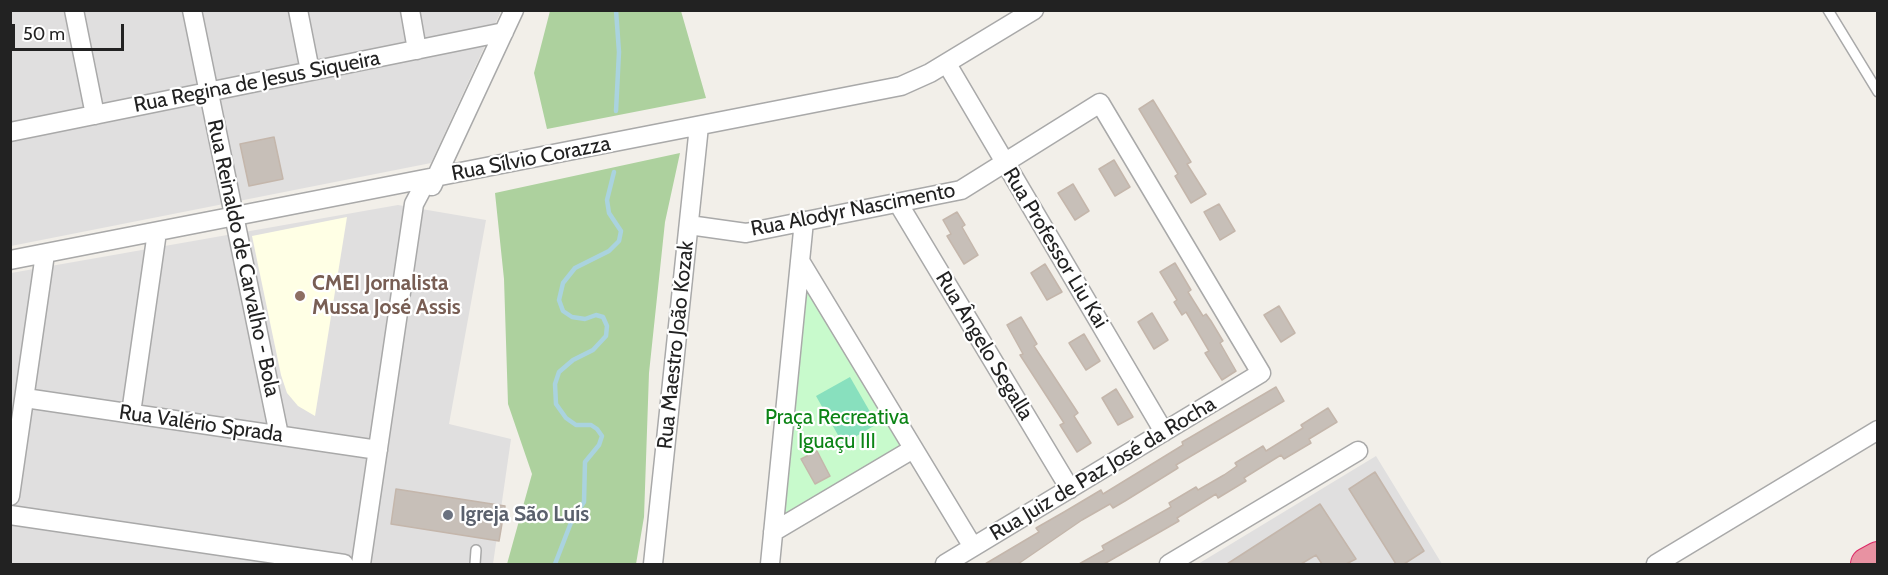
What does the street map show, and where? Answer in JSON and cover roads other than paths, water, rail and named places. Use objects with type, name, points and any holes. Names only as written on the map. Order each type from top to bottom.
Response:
[{"type":"highway","points":[[1867,564],[1878,558]]},
{"type":"street","points":[[74,10],[94,115]]},
{"type":"street","name":"Rua Reinaldo de Carvalho - Bola","points":[[192,10],[279,435]]},
{"type":"street","points":[[298,10],[310,71]]},
{"type":"street","points":[[410,10],[417,50]]},
{"type":"street","points":[[362,564],[409,241],[436,177],[514,10]]},
{"type":"street","name":"Rua Sílvio Corazza","points":[[10,260],[901,86],[947,64],[1034,10]]},
{"type":"street","name":"Rua Regina de Jesus Siqueira","points":[[10,132],[504,32]]},
{"type":"street","name":"Rua Professor Liu Kai","points":[[947,64],[1164,432]]},
{"type":"street","name":"Rua Alodyr Nascimento","points":[[689,225],[746,233],[961,190],[1100,103],[1261,373]]},
{"type":"street","name":"Rua Maestro João Kozak","points":[[653,564],[699,126]]},
{"type":"street","name":"Rua Ângelo Segalla","points":[[898,203],[1070,489]]},
{"type":"street","points":[[770,564],[804,221]]},
{"type":"street","points":[[131,413],[157,232]]},
{"type":"street","points":[[10,496],[45,254]]},
{"type":"street","points":[[800,261],[973,547]]},
{"type":"street","name":"Rua Juiz de Paz José da Rocha","points":[[945,564],[1261,373]]},
{"type":"street","name":"Rua Valério Sprada","points":[[25,398],[378,450]]},
{"type":"street","points":[[1656,564],[1878,430]]},
{"type":"street","points":[[773,532],[913,449]]},
{"type":"street","points":[[1169,564],[1358,451]]},
{"type":"street","points":[[10,515],[344,564]]},
{"type":"lane","points":[[1828,10],[1878,92]]},
{"type":"lane","points":[[475,564],[476,550]]},
{"type":"waterway","points":[[616,10],[619,52],[616,111]]},
{"type":"waterway","points":[[555,564],[572,520],[584,502],[585,462],[599,445],[602,436],[591,425],[576,425],[566,418],[556,404],[555,384],[559,372],[573,360],[593,350],[606,336],[607,326],[603,317],[596,315],[585,319],[572,317],[563,311],[559,300],[563,283],[575,268],[609,251],[619,241],[621,231],[609,213],[607,200],[614,172]]},
{"type":"place","name":"CMEI Jornalista Mussa José Assis","points":[[300,296]]},
{"type":"place","name":"Igreja São Luís","points":[[448,515]]},
{"type":"park label","name":"Praça Recreativa Iguaçu III","points":[[837,430]]}]
